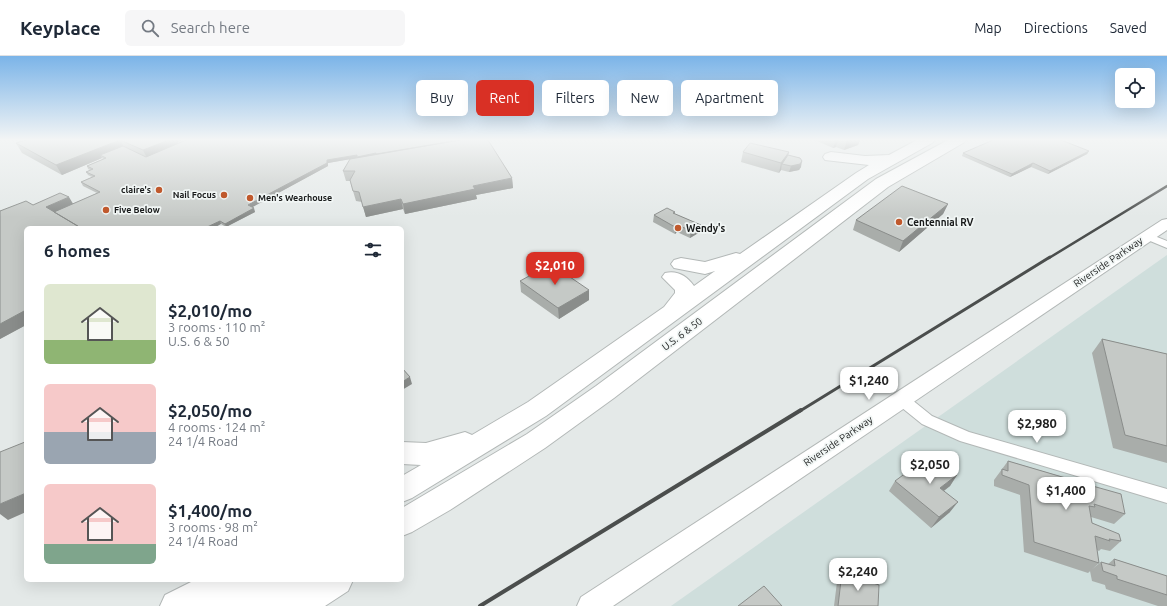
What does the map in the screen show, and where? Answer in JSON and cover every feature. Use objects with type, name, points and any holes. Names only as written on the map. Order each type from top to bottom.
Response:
[{"type":"highway","points":[[404,493],[543,405],[862,176],[880,166]]},
{"type":"highway","name":"U.S. 6 & 50","points":[[404,522],[536,441],[605,392],[882,183],[913,166]]},
{"type":"highway","points":[[667,316],[681,301],[685,294],[685,288],[676,270],[704,268],[758,251]]},
{"type":"highway","points":[[404,536],[536,441]]},
{"type":"highway","points":[[404,453],[421,454],[443,451],[466,443],[477,446]]},
{"type":"highway","points":[[176,606],[223,582]]},
{"type":"highway","points":[[220,606],[265,582]]},
{"type":"highway","points":[[248,606],[293,582]]},
{"type":"highway","points":[[297,606],[334,582]]},
{"type":"main road","name":"Riverside Parkway","points":[[590,606],[1167,223]]},
{"type":"street","points":[[1147,236],[1167,246]]},
{"type":"street","points":[[901,399],[927,420],[965,437],[1167,496]]},
{"type":"shaded area","points":[[1167,255],[1167,606],[671,606]]},
{"type":"building","points":[[87,166],[322,166],[248,205],[254,208],[225,224],[220,221],[209,226],[78,226],[54,212],[100,192],[81,182],[95,176],[86,172],[93,169]]},
{"type":"building","points":[[346,166],[504,166],[512,178],[473,186],[475,189],[403,204],[401,199],[363,207],[359,192],[353,191],[350,180],[355,171],[343,171]]},
{"type":"building","points":[[993,166],[1028,166],[1012,174]]},
{"type":"building","points":[[1039,166],[1060,166],[1050,171]]},
{"type":"building","name":"Centennial RV","points":[[902,186],[948,204],[903,241],[856,220]]},
{"type":"building","points":[[60,193],[69,197],[46,207],[78,226],[24,226],[24,311],[0,324],[0,211],[26,201],[33,205]]},
{"type":"building","points":[[667,208],[675,212],[673,213],[701,225],[691,231],[678,225],[675,227],[654,215]]},
{"type":"building","points":[[551,264],[589,290],[558,308],[520,281]]},
{"type":"building","points":[[1102,339],[1167,354],[1167,446],[1125,435]]},
{"type":"building","points":[[404,370],[410,377],[404,381]]},
{"type":"building","points":[[24,442],[24,494],[0,504],[0,452]]},
{"type":"building","points":[[930,455],[957,475],[940,488],[958,502],[939,517],[895,481]]},
{"type":"building","points":[[1008,461],[1086,484],[1085,481],[1089,482],[1089,485],[1121,494],[1125,514],[1094,504],[1095,507],[1089,506],[1092,523],[1119,534],[1121,541],[1109,539],[1110,541],[1095,536],[1099,563],[1034,542],[1029,485],[1002,475],[1002,469],[1008,471]]},
{"type":"building","points":[[1114,559],[1167,576],[1167,595],[1117,579],[1117,576],[1103,571],[1101,562],[1115,566]]},
{"type":"building","points":[[842,572],[879,585],[878,606],[838,606]]},
{"type":"building","points":[[764,586],[782,606],[738,606]]},
{"type":"railway","points":[[1049,258],[1167,186]]},
{"type":"railway","points":[[800,411],[1050,257]]},
{"type":"railway","points":[[480,606],[801,410]]},
{"type":"place","name":"claire's","points":[[159,190]]},
{"type":"place","name":"Nail Focus","points":[[224,195]]},
{"type":"place","name":"Men's Wearhouse","points":[[250,198]]},
{"type":"place","name":"Five Below","points":[[106,210]]},
{"type":"place","name":"Centennial RV","points":[[899,222]]},
{"type":"place","name":"Wendy's","points":[[678,228]]}]
